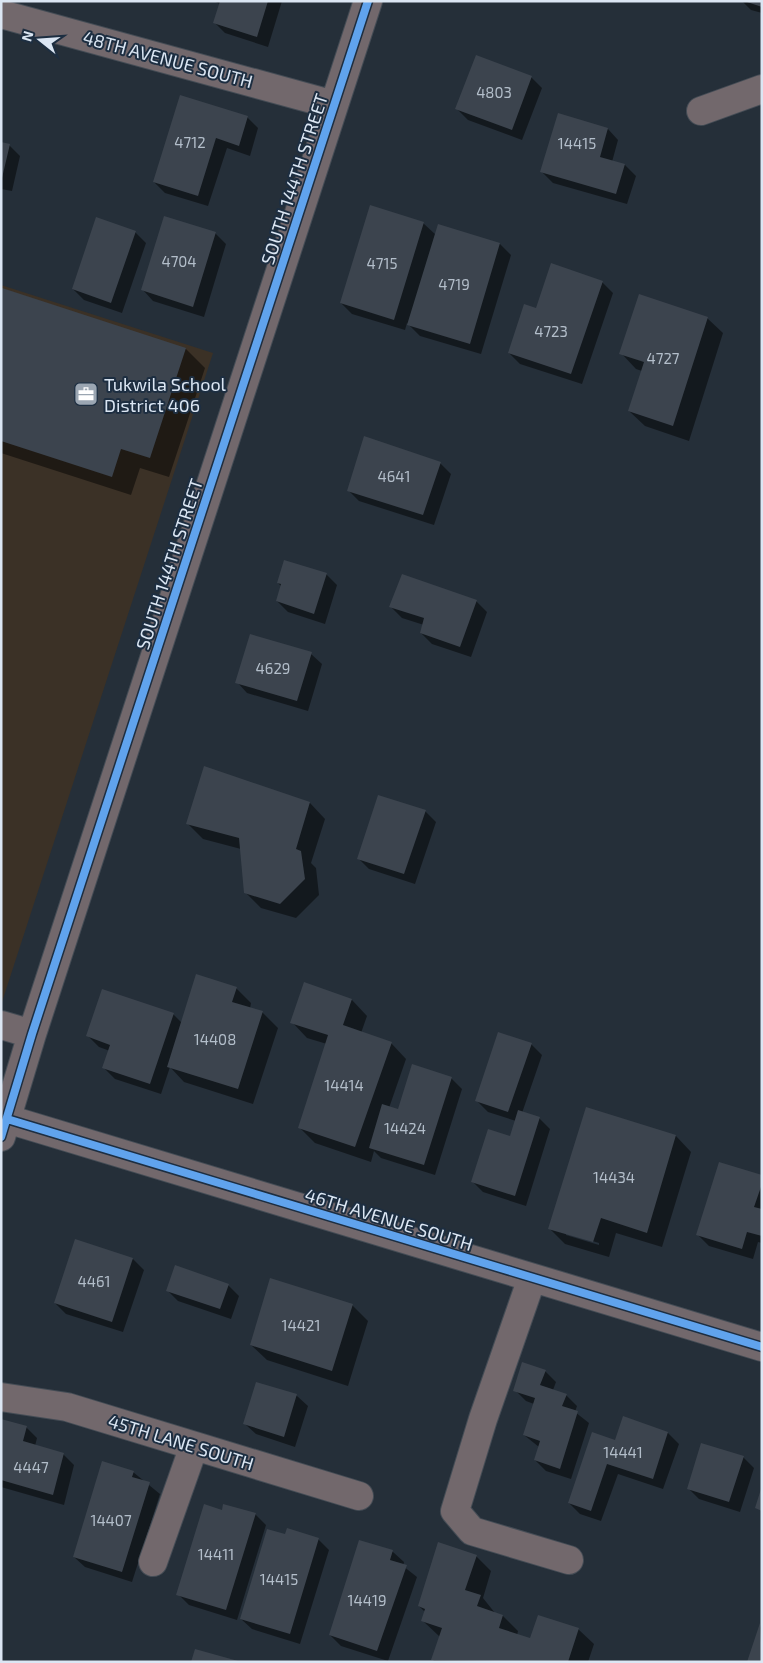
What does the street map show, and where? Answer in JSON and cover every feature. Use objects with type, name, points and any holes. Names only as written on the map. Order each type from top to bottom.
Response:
[{"type":"street","name":"SOUTH 144TH STREET","points":[[4,1128],[32,1034],[368,1]]},
{"type":"street","name":"48TH AVENUE SOUTH","points":[[1,14],[334,105]]},
{"type":"street","points":[[701,111],[762,89]]},
{"type":"street","points":[[1,1025],[32,1034]]},
{"type":"street","name":"46TH AVENUE SOUTH","points":[[4,1128],[532,1278],[762,1348]]},
{"type":"street","points":[[532,1278],[483,1419],[455,1511],[472,1531],[569,1560]]},
{"type":"street","name":"45TH LANE SOUTH","points":[[1,1397],[67,1407],[359,1496]]},
{"type":"street","points":[[153,1562],[194,1446]]},
{"type":"shaded area","points":[[1,285],[213,353],[1,1005]]},
{"type":"building","points":[[220,1],[268,1],[257,37],[213,23]]},
{"type":"building","points":[[762,1],[762,7],[747,2]]},
{"type":"building","points":[[476,55],[532,76],[512,130],[455,109]]},
{"type":"building","points":[[180,95],[248,116],[239,146],[216,138],[198,196],[153,182]]},
{"type":"building","points":[[558,113],[608,128],[600,157],[625,164],[616,194],[540,172]]},
{"type":"building","points":[[1,142],[10,144],[2,178],[1,178]]},
{"type":"building","points":[[370,205],[424,222],[394,320],[340,303]]},
{"type":"building","points":[[164,216],[216,232],[193,307],[141,290]]},
{"type":"building","points":[[96,217],[136,231],[111,303],[72,289]]},
{"type":"building","points":[[438,224],[500,243],[470,344],[407,325]]},
{"type":"building","points":[[551,263],[603,281],[571,374],[508,353],[524,304],[536,308]]},
{"type":"building","name":"Tukwila School District 406","points":[[2,288],[186,348],[150,458],[121,449],[112,477],[1,441]]},
{"type":"building","points":[[639,294],[708,317],[673,426],[628,411],[644,362],[619,354]]},
{"type":"building","points":[[364,436],[441,462],[423,515],[347,491]]},
{"type":"building","points":[[284,560],[327,573],[314,614],[276,601],[281,584],[277,583]]},
{"type":"building","points":[[402,574],[477,600],[460,647],[420,633],[424,618],[389,607]]},
{"type":"building","points":[[250,634],[312,652],[297,701],[235,683]]},
{"type":"building","points":[[204,766],[310,802],[296,849],[301,851],[305,879],[280,904],[244,893],[239,838],[186,824]]},
{"type":"building","points":[[378,795],[426,810],[404,874],[357,859]]},
{"type":"building","points":[[196,974],[237,987],[232,1002],[263,1011],[238,1089],[167,1067]]},
{"type":"building","points":[[304,982],[352,999],[343,1025],[392,1042],[355,1147],[298,1128],[328,1035],[290,1023]]},
{"type":"building","points":[[102,989],[174,1013],[150,1084],[102,1068],[110,1045],[86,1036]]},
{"type":"building","points":[[498,1032],[532,1043],[508,1112],[475,1101]]},
{"type":"building","points":[[412,1064],[452,1077],[424,1165],[369,1148],[382,1104],[398,1109]]},
{"type":"building","points":[[586,1107],[676,1135],[647,1233],[601,1218],[593,1242],[548,1229]]},
{"type":"building","points":[[518,1110],[540,1117],[515,1196],[471,1182],[488,1129],[510,1136]]},
{"type":"building","points":[[719,1162],[762,1175],[762,1184],[754,1207],[762,1209],[762,1236],[747,1232],[742,1249],[696,1235]]},
{"type":"building","points":[[75,1239],[133,1258],[112,1322],[54,1303]]},
{"type":"building","points":[[175,1265],[229,1284],[220,1309],[166,1291]]},
{"type":"building","points":[[270,1278],[353,1304],[332,1371],[250,1345]]},
{"type":"building","points":[[522,1362],[546,1370],[540,1385],[567,1394],[562,1406],[578,1411],[560,1469],[534,1460],[540,1441],[523,1435],[535,1398],[513,1391]]},
{"type":"building","points":[[256,1382],[297,1394],[284,1437],[243,1424]]},
{"type":"building","points":[[623,1416],[668,1432],[653,1479],[607,1464],[591,1511],[568,1503],[592,1432],[615,1440]]},
{"type":"building","points":[[1,1419],[27,1426],[23,1441],[64,1453],[53,1495],[1,1480]]},
{"type":"building","points":[[701,1443],[744,1456],[729,1502],[687,1489]]},
{"type":"building","points":[[102,1461],[134,1471],[132,1477],[150,1482],[122,1572],[73,1557]]},
{"type":"building","points":[[762,1489],[762,1511],[755,1508]]},
{"type":"building","points":[[204,1504],[222,1510],[223,1504],[256,1513],[226,1610],[176,1595]]},
{"type":"building","points":[[287,1528],[319,1538],[290,1634],[240,1619],[267,1529],[285,1534]]},
{"type":"building","points":[[359,1540],[393,1550],[390,1560],[407,1565],[377,1651],[329,1635]]},
{"type":"building","points":[[438,1542],[477,1555],[465,1590],[481,1595],[477,1606],[503,1615],[499,1628],[530,1638],[538,1615],[579,1628],[568,1662],[431,1660],[442,1628],[421,1621],[425,1609],[418,1606]]},
{"type":"building","points":[[760,1623],[762,1662],[747,1662]]},
{"type":"building","points":[[195,1649],[238,1661],[191,1662]]},
{"type":"cycle path","points":[[1,1137],[32,1034],[368,1]]},
{"type":"cycle path","points":[[7,1119],[762,1347]]},
{"type":"place","name":"Tukwila School District 406","points":[[86,394]]}]
